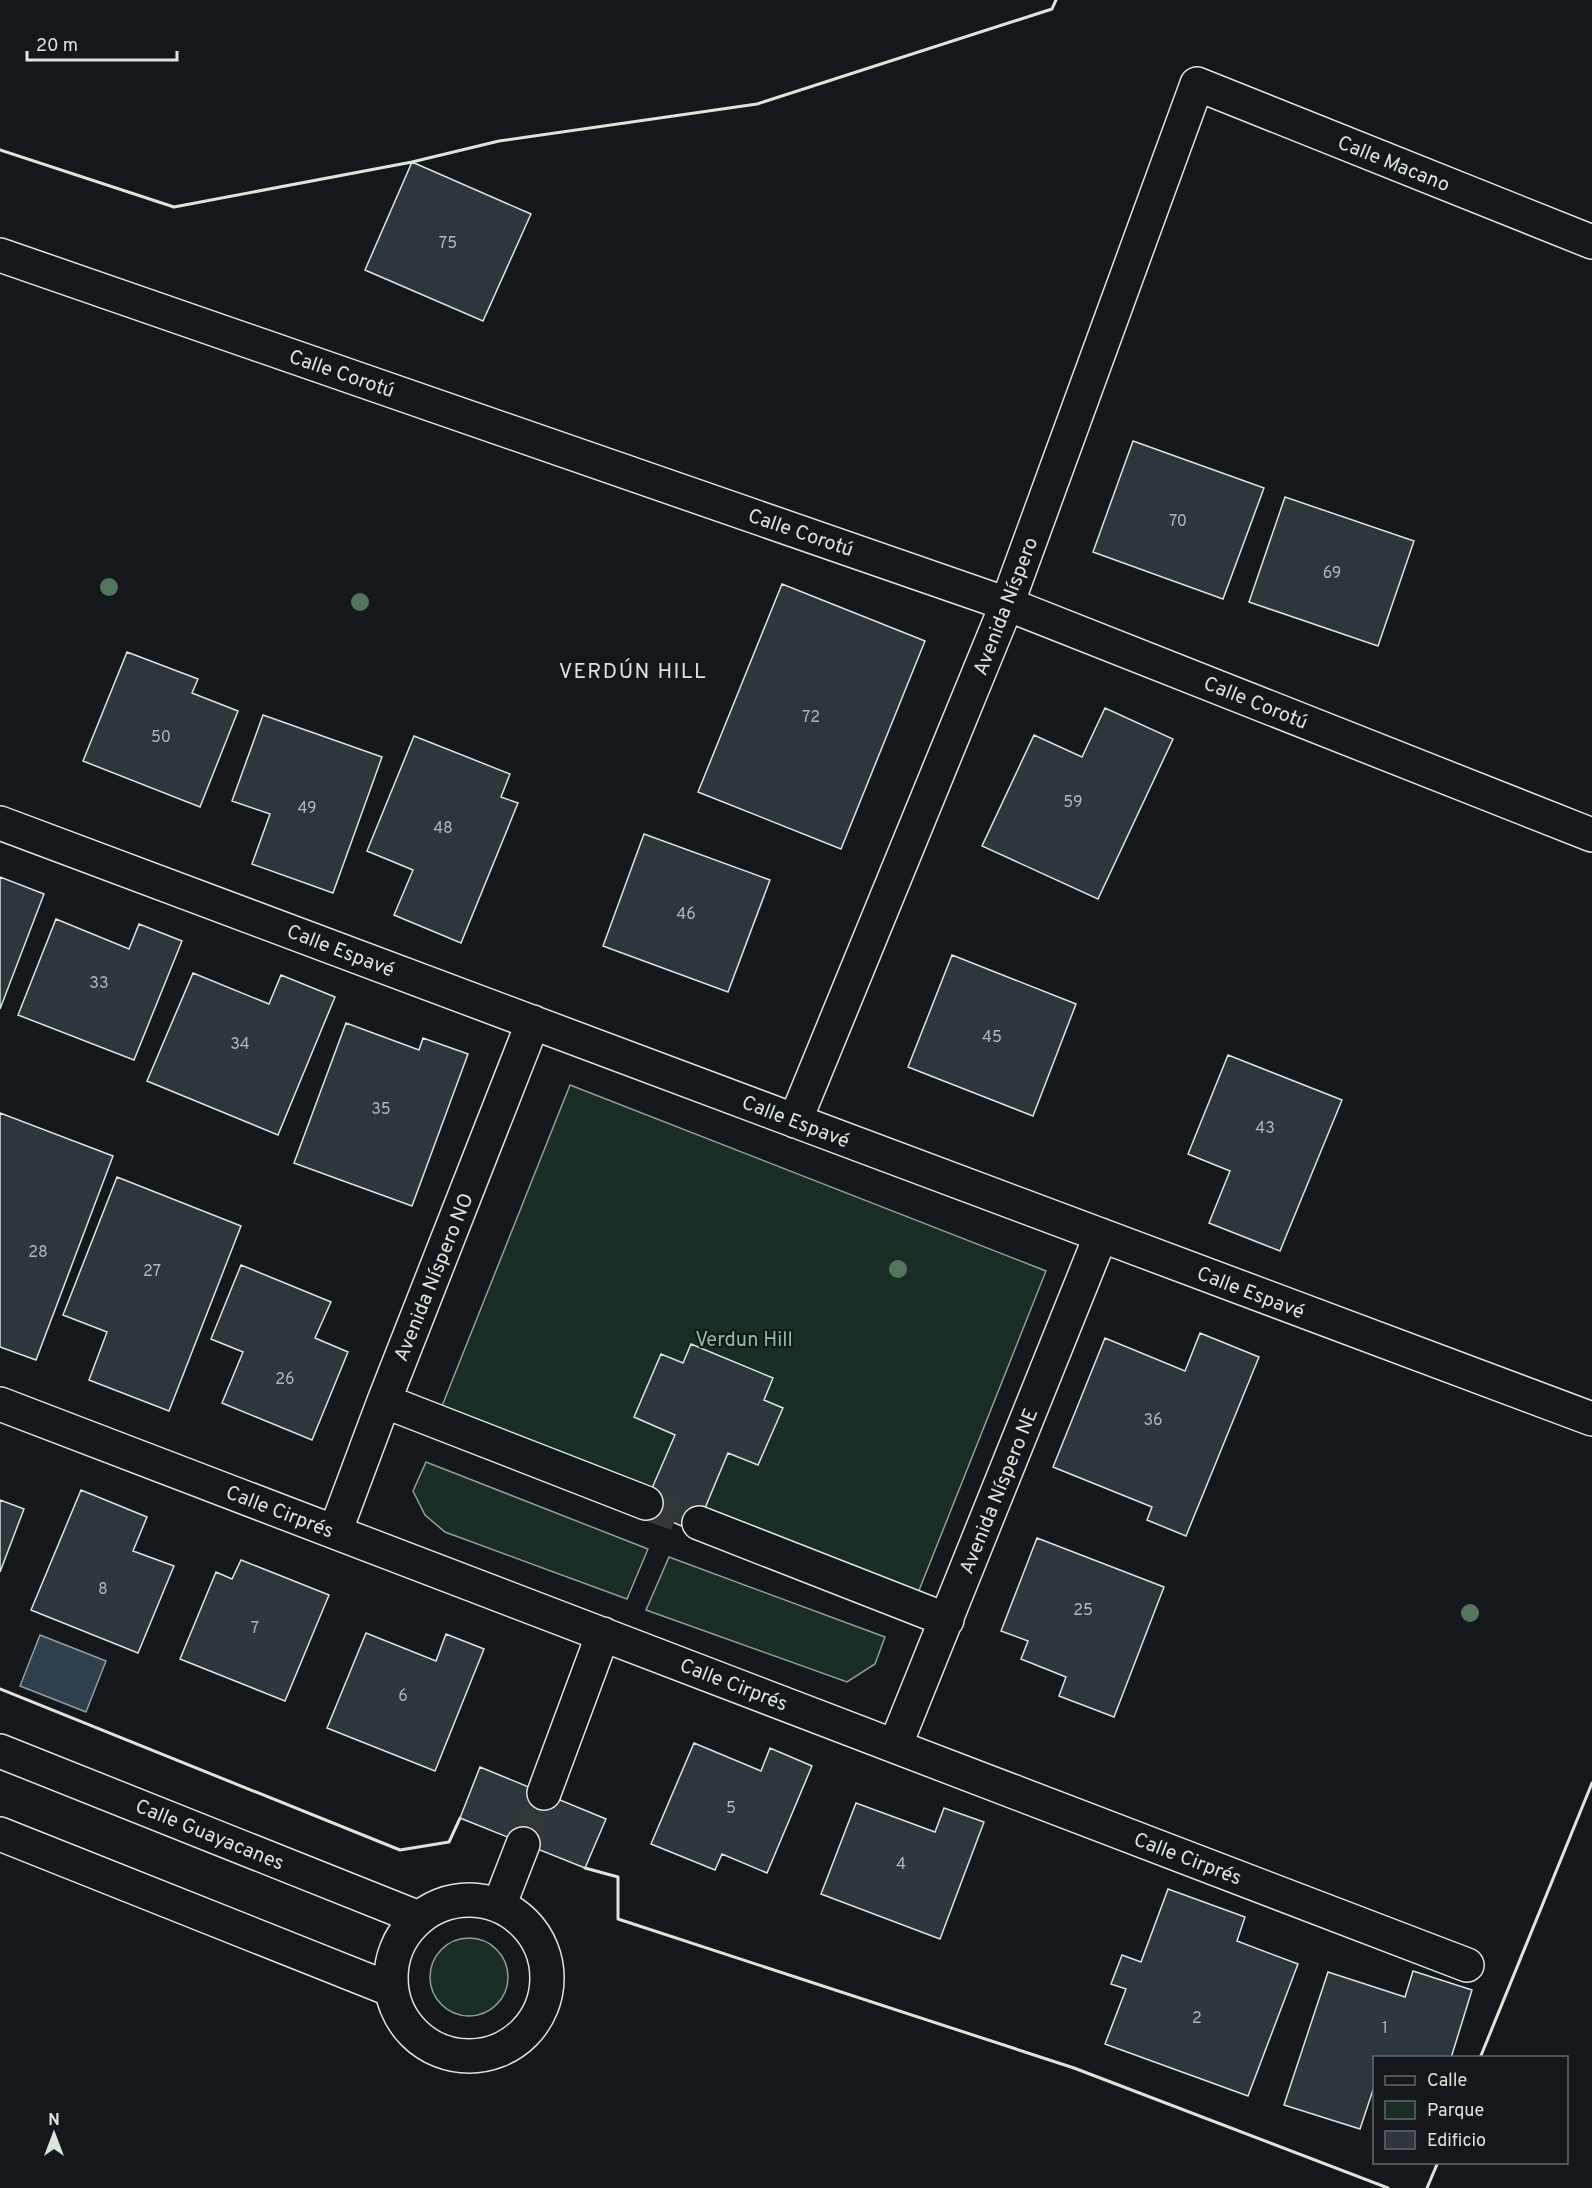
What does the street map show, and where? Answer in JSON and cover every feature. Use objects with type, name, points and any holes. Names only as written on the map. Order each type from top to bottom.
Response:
[{"type":"street","name":"Calle Macano","points":[[1197,84],[1592,242]]},
{"type":"street","name":"Avenida Níspero","points":[[795,1121],[1007,604],[1197,84]]},
{"type":"street","name":"Calle Corotú","points":[[0,255],[1007,604],[1592,835]]},
{"type":"street","name":"Calle Espavé","points":[[0,823],[1592,1419]]},
{"type":"street","name":"Avenida Níspero NO","points":[[335,1532],[533,1022]]},
{"type":"street","name":"Avenida Níspero NE","points":[[895,1746],[1101,1236]]},
{"type":"street","points":[[384,1401],[646,1503]]},
{"type":"street","name":"Calle Cirprés","points":[[0,1404],[1467,1965]]},
{"type":"street","points":[[699,1523],[946,1620]]},
{"type":"street","points":[[544,1793],[603,1635]]},
{"type":"street","name":"Calle Guayacanes","points":[[0,1751],[419,1918]]},
{"type":"street","points":[[0,1834],[392,1990]]},
{"type":"street","points":[[499,1906],[523,1844]]},
{"type":"street","points":[[471,1900],[499,1906],[522,1921],[539,1941],[547,1967],[546,1994],[536,2019],[518,2039],[494,2053],[467,2057],[441,2051],[417,2037],[400,2016],[392,1990],[392,1964],[402,1939],[419,1918],[444,1904],[471,1900]]},
{"type":"green space","name":"Verdun Hill","points":[[570,1085],[1046,1271],[918,1593],[442,1406]]},
{"type":"green space","points":[[426,1462],[648,1549],[627,1599],[445,1532],[425,1515],[413,1491]]},
{"type":"green space","points":[[669,1557],[885,1637],[875,1664],[847,1682],[646,1610]]},
{"type":"green space","points":[[469,1938],[484,1941],[497,1949],[505,1962],[508,1977],[505,1992],[497,2005],[484,2013],[469,2016],[454,2013],[441,2005],[433,1992],[430,1977],[433,1962],[441,1949],[454,1941]]},
{"type":"water","points":[[40,1635],[106,1661],[86,1712],[20,1686]]},
{"type":"building","points":[[412,162],[531,214],[483,321],[365,270]]},
{"type":"building","points":[[1133,441],[1264,488],[1223,599],[1093,552]]},
{"type":"building","points":[[1285,497],[1414,541],[1378,646],[1249,602]]},
{"type":"building","points":[[782,584],[925,641],[841,849],[698,792]]},
{"type":"building","points":[[127,652],[198,679],[192,693],[238,711],[200,807],[83,761]]},
{"type":"building","points":[[1105,708],[1173,739],[1098,899],[982,846],[1034,735],[1082,757]]},
{"type":"building","points":[[263,715],[382,757],[333,893],[252,864],[270,814],[232,801]]},
{"type":"building","points":[[414,736],[510,774],[501,797],[518,803],[461,943],[394,915],[413,870],[367,851]]},
{"type":"building","points":[[644,834],[770,880],[728,992],[603,946]]},
{"type":"building","points":[[0,877],[44,894],[0,1009]]},
{"type":"building","points":[[56,919],[129,949],[139,924],[182,941],[134,1060],[18,1015]]},
{"type":"building","points":[[952,955],[1076,1004],[1033,1116],[908,1067]]},
{"type":"building","points":[[193,973],[269,1004],[281,975],[335,997],[278,1135],[147,1081]]},
{"type":"building","points":[[346,1023],[419,1050],[423,1038],[468,1054],[412,1206],[294,1163]]},
{"type":"building","points":[[1228,1055],[1342,1100],[1280,1251],[1209,1223],[1230,1171],[1188,1154]]},
{"type":"building","points":[[0,1113],[113,1156],[36,1360],[0,1347]]},
{"type":"building","points":[[117,1177],[241,1226],[169,1411],[89,1380],[107,1332],[63,1315]]},
{"type":"building","points":[[241,1265],[331,1302],[315,1338],[348,1352],[312,1440],[222,1403],[243,1352],[211,1339]]},
{"type":"building","points":[[1200,1333],[1259,1357],[1186,1536],[1147,1520],[1152,1507],[1053,1467],[1105,1338],[1185,1371]]},
{"type":"building","points":[[691,1344],[773,1378],[764,1400],[783,1408],[758,1465],[728,1453],[695,1532],[643,1509],[675,1435],[634,1417],[661,1354],[683,1363]]},
{"type":"building","points":[[81,1490],[147,1517],[133,1551],[174,1566],[138,1653],[31,1610]]},
{"type":"building","points":[[0,1500],[24,1509],[0,1572]]},
{"type":"building","points":[[1037,1538],[1164,1587],[1114,1717],[1059,1696],[1066,1677],[1021,1659],[1028,1641],[1001,1631]]},
{"type":"building","points":[[241,1560],[329,1595],[285,1701],[180,1659],[216,1572],[232,1579]]},
{"type":"building","points":[[366,1633],[436,1661],[446,1634],[484,1649],[435,1771],[327,1728]]},
{"type":"building","points":[[694,1743],[761,1771],[770,1748],[812,1766],[767,1873],[722,1854],[715,1870],[651,1844]]},
{"type":"building","points":[[480,1767],[606,1819],[585,1868],[460,1818]]},
{"type":"building","points":[[856,1803],[935,1832],[944,1808],[984,1822],[940,1939],[821,1894]]},
{"type":"building","points":[[1168,1889],[1245,1917],[1237,1941],[1298,1964],[1248,2096],[1105,2044],[1126,1989],[1111,1984],[1122,1955],[1141,1962]]},
{"type":"building","points":[[1413,1971],[1472,1990],[1452,2056],[1373,2056],[1373,2090],[1360,2129],[1284,2105],[1328,1972],[1405,1997]]},
{"type":"tunnel","points":[[646,1503],[699,1523]]},
{"type":"tunnel","points":[[523,1844],[544,1793]]},
{"type":"wall","points":[[0,150],[174,207],[412,162],[499,141],[757,104],[1052,9],[1056,0]]},
{"type":"wall","points":[[0,1689],[400,1850],[449,1842],[460,1818]]},
{"type":"wall","points":[[1481,2056],[1592,1783]]},
{"type":"wall","points":[[585,1868],[618,1877],[618,1919],[1074,2068],[1388,2188]]},
{"type":"wall","points":[[1427,2188],[1437,2164]]},
{"type":"district","name":"VERDÚN HILL","points":[[633,671]]}]
